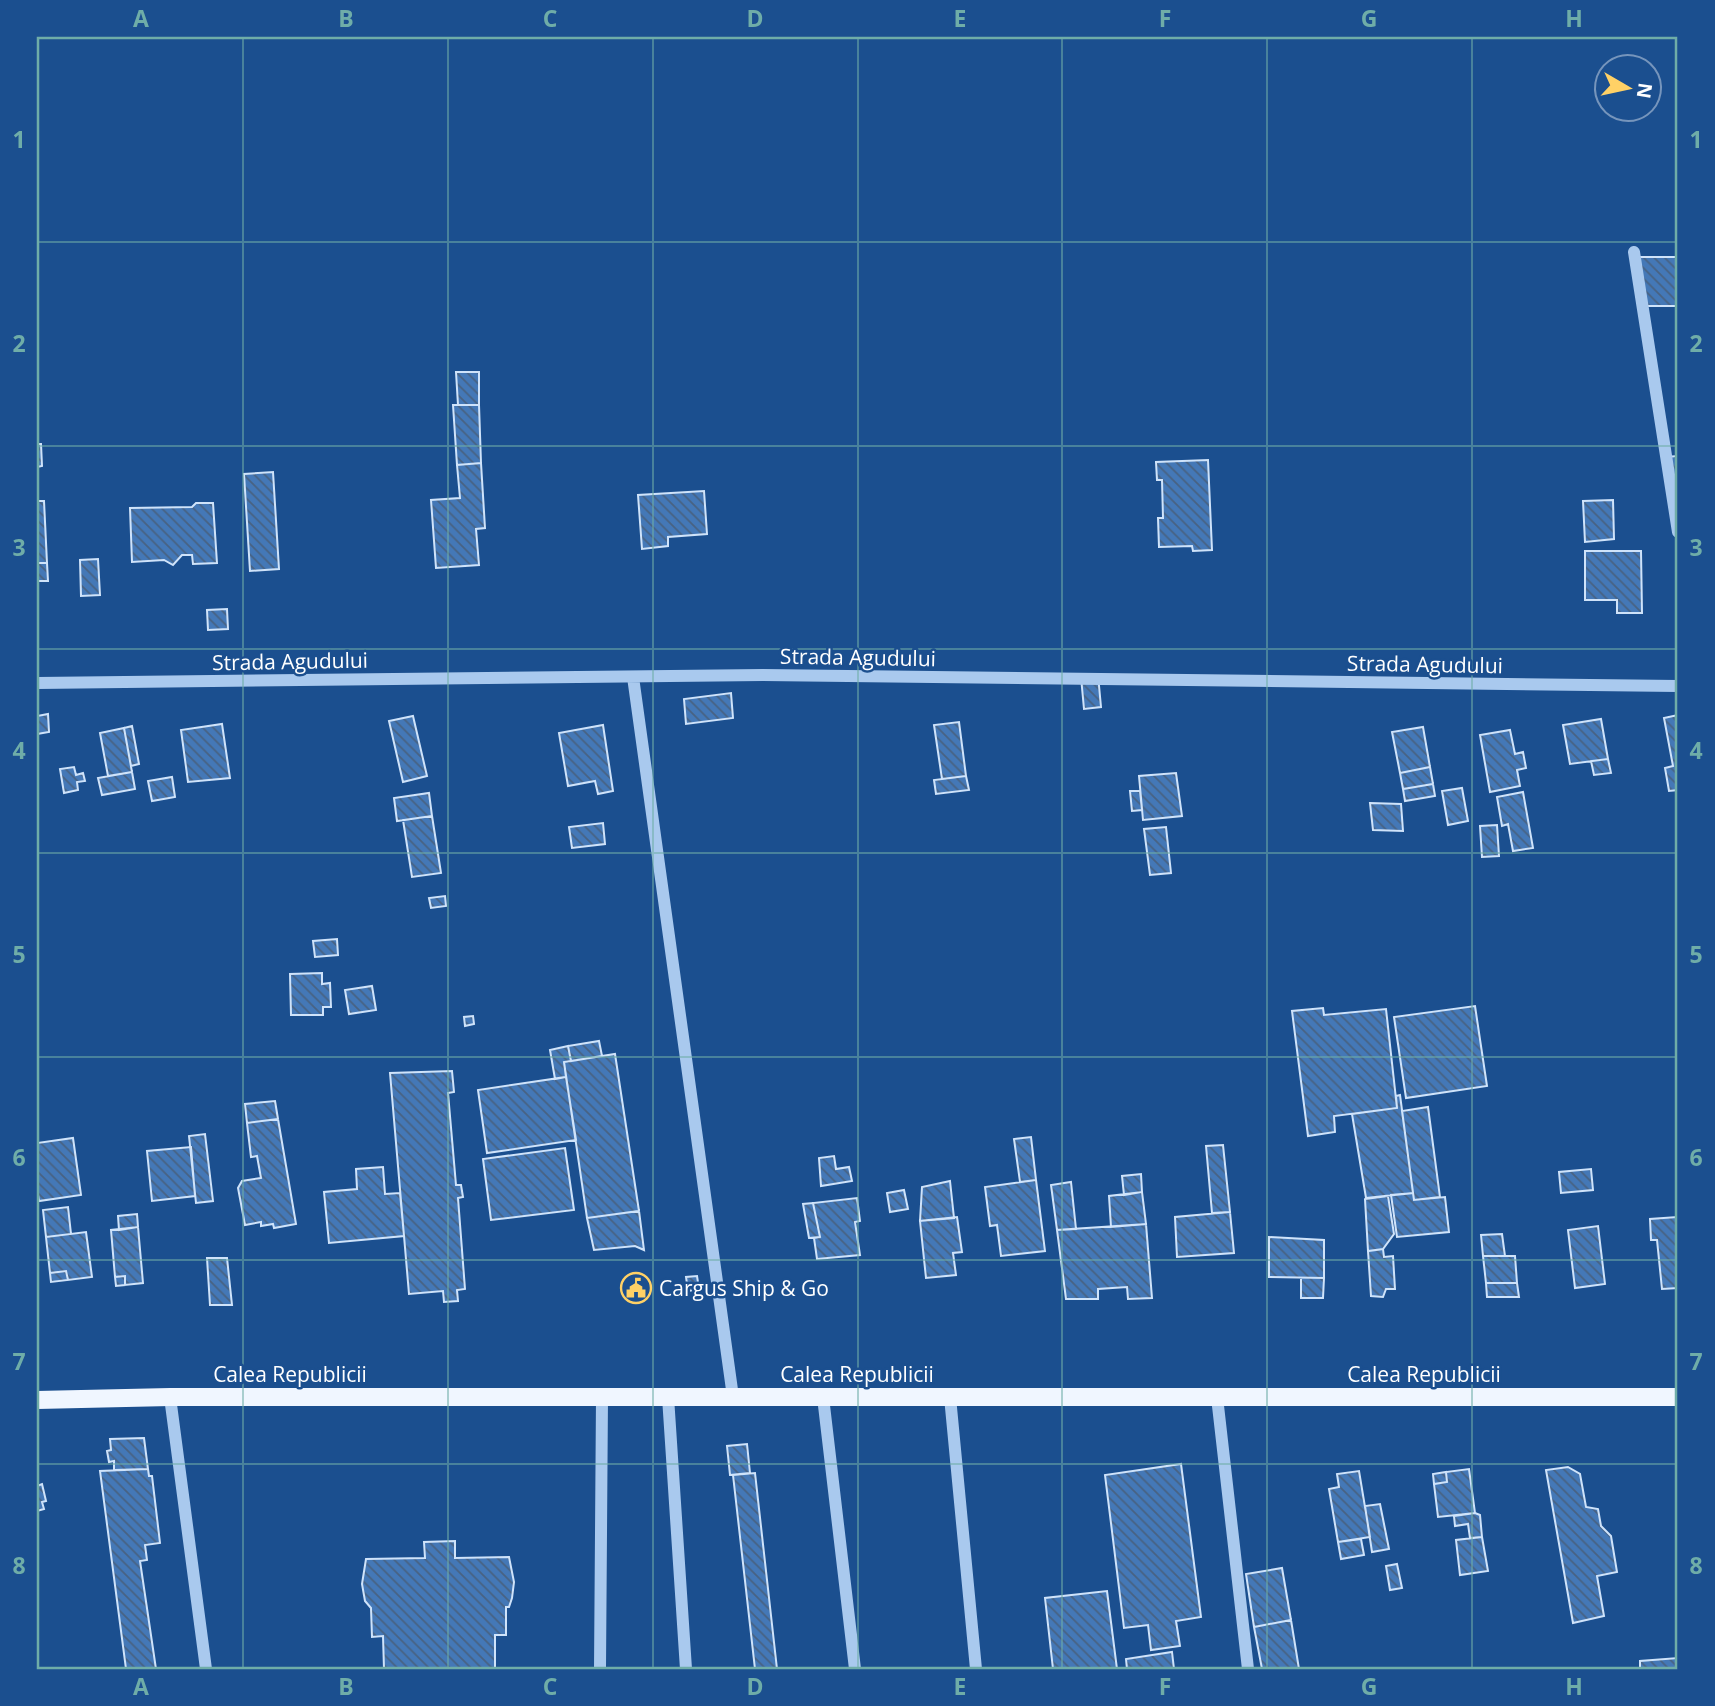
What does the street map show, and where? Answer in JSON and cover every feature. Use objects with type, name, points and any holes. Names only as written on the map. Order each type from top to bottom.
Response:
[{"type":"main road","name":"Calea Republicii","points":[[37,1399],[1678,1397]]},
{"type":"street","points":[[1634,252],[1678,531]]},
{"type":"street","name":"Strada Agudului","points":[[37,683],[763,675],[1678,686]]},
{"type":"street","points":[[633,677],[733,1397]]},
{"type":"street","points":[[170,1397],[206,1669]]},
{"type":"street","points":[[600,1669],[602,1397]]},
{"type":"street","points":[[668,1397],[686,1669]]},
{"type":"street","points":[[823,1397],[855,1669]]},
{"type":"street","points":[[950,1397],[976,1669]]},
{"type":"street","points":[[1217,1397],[1248,1669]]},
{"type":"building","points":[[1637,257],[1678,257],[1678,306],[1638,306]]},
{"type":"building","points":[[456,372],[479,372],[479,405],[458,405]]},
{"type":"building","points":[[453,405],[479,405],[481,463],[457,465]]},
{"type":"building","points":[[37,444],[41,444],[42,466],[37,467]]},
{"type":"building","points":[[1678,456],[1678,478],[1667,478],[1665,457]]},
{"type":"building","points":[[1208,460],[1212,550],[1193,551],[1192,546],[1159,547],[1158,518],[1163,518],[1162,480],[1157,480],[1156,462]]},
{"type":"building","points":[[481,463],[485,528],[476,529],[479,565],[436,568],[431,500],[460,498],[457,465]]},
{"type":"building","points":[[273,472],[279,569],[250,571],[244,474]]},
{"type":"building","points":[[704,491],[707,534],[668,537],[668,546],[642,549],[638,495]]},
{"type":"building","points":[[1613,500],[1614,539],[1585,542],[1583,501]]},
{"type":"building","points":[[37,501],[44,501],[47,563],[37,563]]},
{"type":"building","points":[[196,503],[213,503],[217,563],[193,564],[192,555],[182,555],[173,565],[164,560],[132,562],[130,508],[192,507]]},
{"type":"building","points":[[1585,551],[1641,551],[1642,613],[1617,613],[1617,600],[1585,600]]},
{"type":"building","points":[[98,559],[100,595],[81,596],[80,560]]},
{"type":"building","points":[[37,563],[47,563],[48,581],[37,581]]},
{"type":"building","points":[[227,609],[228,629],[208,630],[207,610]]},
{"type":"building","points":[[1098,675],[1101,707],[1084,709],[1081,677]]},
{"type":"building","points":[[731,693],[733,718],[686,724],[684,699]]},
{"type":"building","points":[[48,714],[49,732],[37,734],[37,716]]},
{"type":"building","points":[[1678,715],[1678,790],[1669,791],[1665,768],[1673,766],[1664,718]]},
{"type":"building","points":[[413,716],[427,776],[403,782],[389,721]]},
{"type":"building","points":[[1601,719],[1608,759],[1570,764],[1563,725]]},
{"type":"building","points":[[959,722],[966,776],[942,779],[934,725]]},
{"type":"building","points":[[222,724],[230,778],[188,782],[181,730]]},
{"type":"building","points":[[603,725],[613,791],[598,794],[595,781],[568,786],[559,733]]},
{"type":"building","points":[[132,726],[139,764],[131,766],[124,728]]},
{"type":"building","points":[[1423,727],[1430,767],[1400,773],[1392,732]]},
{"type":"building","points":[[124,728],[132,772],[108,776],[100,733]]},
{"type":"building","points":[[1510,730],[1515,754],[1523,752],[1526,768],[1517,770],[1520,786],[1490,792],[1480,735]]},
{"type":"building","points":[[1608,759],[1611,773],[1594,775],[1591,761]]},
{"type":"building","points":[[74,767],[76,775],[83,773],[85,781],[77,782],[78,790],[64,793],[60,769]]},
{"type":"building","points":[[1430,767],[1433,784],[1403,789],[1400,773]]},
{"type":"building","points":[[132,772],[135,789],[102,795],[98,778]]},
{"type":"building","points":[[1176,773],[1182,816],[1143,820],[1139,776]]},
{"type":"building","points":[[966,776],[969,790],[936,794],[934,780]]},
{"type":"building","points":[[172,777],[175,797],[152,801],[148,781]]},
{"type":"building","points":[[1433,784],[1435,796],[1405,801],[1403,789]]},
{"type":"building","points":[[1462,788],[1468,821],[1448,825],[1442,791]]},
{"type":"building","points":[[1130,791],[1140,791],[1142,810],[1132,811]]},
{"type":"building","points":[[1523,792],[1533,848],[1513,851],[1508,824],[1502,826],[1497,797]]},
{"type":"building","points":[[429,793],[432,816],[397,821],[394,798]]},
{"type":"building","points":[[1370,803],[1401,804],[1403,831],[1373,830]]},
{"type":"building","points":[[432,816],[441,873],[412,877],[403,820]]},
{"type":"building","points":[[603,823],[605,844],[572,848],[569,827]]},
{"type":"building","points":[[1497,825],[1499,856],[1482,857],[1480,826]]},
{"type":"building","points":[[1166,827],[1171,873],[1150,875],[1144,829]]},
{"type":"building","points":[[445,896],[446,906],[431,908],[429,898]]},
{"type":"building","points":[[337,939],[338,955],[315,957],[313,941]]},
{"type":"building","points":[[322,973],[322,984],[330,983],[331,1007],[323,1007],[323,1015],[291,1015],[290,974]]},
{"type":"building","points":[[372,986],[376,1010],[349,1014],[345,990]]},
{"type":"building","points":[[1475,1006],[1487,1086],[1406,1098],[1394,1017]]},
{"type":"building","points":[[1323,1008],[1324,1015],[1386,1009],[1397,1108],[1334,1116],[1335,1132],[1308,1136],[1292,1011]]},
{"type":"building","points":[[473,1016],[474,1024],[465,1026],[464,1017]]},
{"type":"building","points":[[599,1041],[602,1056],[571,1061],[568,1046]]},
{"type":"building","points":[[568,1046],[571,1061],[564,1062],[566,1077],[555,1079],[550,1050]]},
{"type":"building","points":[[615,1054],[639,1211],[587,1218],[564,1062]]},
{"type":"building","points":[[452,1071],[454,1092],[448,1093],[456,1185],[461,1185],[463,1197],[458,1198],[465,1289],[457,1290],[458,1301],[444,1302],[443,1291],[409,1294],[390,1073]]},
{"type":"building","points":[[566,1077],[576,1140],[487,1153],[478,1090]]},
{"type":"building","points":[[1400,1095],[1413,1193],[1366,1198],[1352,1114],[1397,1108],[1396,1096]]},
{"type":"building","points":[[275,1101],[278,1119],[247,1123],[245,1104]]},
{"type":"building","points":[[1428,1107],[1440,1197],[1414,1200],[1402,1111]]},
{"type":"building","points":[[278,1119],[296,1224],[274,1228],[273,1224],[261,1226],[261,1222],[245,1225],[238,1188],[242,1181],[261,1178],[257,1156],[251,1157],[247,1123]]},
{"type":"building","points":[[205,1134],[213,1201],[196,1203],[189,1136]]},
{"type":"building","points":[[1031,1137],[1036,1180],[1020,1182],[1014,1139]]},
{"type":"building","points":[[73,1138],[81,1195],[39,1201],[37,1143]]},
{"type":"building","points":[[1223,1145],[1230,1212],[1212,1213],[1206,1146]]},
{"type":"building","points":[[191,1147],[195,1196],[152,1201],[147,1151]]},
{"type":"building","points":[[565,1148],[574,1210],[491,1220],[483,1159]]},
{"type":"building","points":[[834,1156],[836,1169],[849,1167],[852,1181],[821,1186],[819,1158]]},
{"type":"building","points":[[383,1167],[385,1194],[400,1193],[404,1236],[329,1243],[324,1192],[357,1189],[356,1169]]},
{"type":"building","points":[[1591,1169],[1593,1190],[1561,1193],[1559,1172]]},
{"type":"building","points":[[1141,1174],[1142,1192],[1124,1195],[1122,1176]]},
{"type":"building","points":[[1036,1180],[1045,1251],[1001,1256],[997,1225],[990,1226],[985,1187]]},
{"type":"building","points":[[950,1181],[954,1218],[920,1221],[922,1187]]},
{"type":"building","points":[[1071,1182],[1076,1229],[1057,1230],[1051,1185]]},
{"type":"building","points":[[904,1190],[908,1209],[890,1212],[887,1193]]},
{"type":"building","points":[[1142,1192],[1146,1224],[1111,1227],[1109,1196]]},
{"type":"building","points":[[1413,1193],[1414,1200],[1445,1197],[1449,1232],[1397,1237],[1391,1195]]},
{"type":"building","points":[[1388,1196],[1394,1234],[1383,1249],[1368,1251],[1365,1199]]},
{"type":"building","points":[[857,1198],[860,1221],[855,1222],[860,1255],[817,1259],[814,1238],[820,1237],[813,1203]]},
{"type":"building","points":[[813,1203],[820,1237],[809,1238],[803,1204]]},
{"type":"building","points":[[68,1207],[71,1234],[46,1237],[43,1210]]},
{"type":"building","points":[[639,1211],[644,1250],[635,1246],[594,1250],[587,1218]]},
{"type":"building","points":[[1230,1212],[1234,1253],[1177,1257],[1175,1217]]},
{"type":"building","points":[[137,1214],[138,1227],[119,1230],[118,1216]]},
{"type":"building","points":[[957,1217],[962,1252],[953,1253],[956,1275],[926,1278],[920,1221]]},
{"type":"building","points":[[1677,1217],[1678,1288],[1662,1289],[1657,1240],[1651,1240],[1650,1219]]},
{"type":"building","points":[[1146,1224],[1152,1298],[1128,1299],[1127,1287],[1098,1289],[1098,1299],[1066,1299],[1057,1230]]},
{"type":"building","points":[[1598,1226],[1605,1284],[1575,1288],[1568,1230]]},
{"type":"building","points":[[138,1227],[143,1283],[125,1285],[125,1276],[115,1277],[111,1230]]},
{"type":"building","points":[[86,1232],[92,1277],[68,1280],[66,1271],[50,1273],[46,1237]]},
{"type":"building","points":[[1502,1234],[1505,1256],[1483,1256],[1481,1235]]},
{"type":"building","points":[[1269,1237],[1324,1240],[1324,1278],[1269,1277]]},
{"type":"building","points":[[1383,1249],[1384,1257],[1393,1256],[1395,1289],[1386,1289],[1383,1297],[1371,1296],[1368,1251]]},
{"type":"building","points":[[1483,1256],[1515,1256],[1517,1283],[1486,1283]]},
{"type":"building","points":[[207,1258],[227,1258],[232,1305],[210,1305]]},
{"type":"building","points":[[66,1271],[68,1280],[51,1282],[50,1273]]},
{"type":"building","points":[[125,1276],[125,1285],[116,1286],[115,1277]]},
{"type":"building","points":[[697,1276],[699,1289],[688,1291],[686,1277]]},
{"type":"building","points":[[1301,1278],[1324,1278],[1323,1298],[1301,1298]]},
{"type":"building","points":[[1486,1283],[1517,1283],[1519,1297],[1487,1297]]},
{"type":"building","points":[[144,1438],[148,1469],[114,1470],[114,1461],[109,1462],[107,1451],[111,1450],[110,1439]]},
{"type":"building","points":[[747,1444],[750,1473],[730,1475],[727,1446]]},
{"type":"building","points":[[1181,1464],[1201,1617],[1176,1621],[1180,1646],[1151,1650],[1148,1625],[1124,1628],[1105,1475]]},
{"type":"building","points":[[1568,1467],[1580,1474],[1586,1507],[1598,1509],[1601,1526],[1611,1536],[1617,1572],[1597,1576],[1604,1616],[1573,1623],[1546,1470]]},
{"type":"building","points":[[148,1469],[149,1476],[152,1476],[160,1543],[145,1545],[147,1560],[140,1561],[156,1669],[126,1669],[100,1471]]},
{"type":"building","points":[[1469,1469],[1475,1513],[1438,1517],[1434,1484],[1447,1482],[1446,1472]]},
{"type":"building","points":[[1359,1471],[1370,1537],[1338,1542],[1329,1489],[1339,1487],[1337,1474]]},
{"type":"building","points":[[1446,1472],[1447,1482],[1434,1484],[1433,1474]]},
{"type":"building","points":[[755,1473],[777,1669],[755,1669],[733,1475]]},
{"type":"building","points":[[42,1484],[46,1501],[42,1502],[44,1509],[37,1511],[37,1486]]},
{"type":"building","points":[[1380,1504],[1389,1549],[1372,1552],[1365,1506]]},
{"type":"building","points":[[1475,1513],[1480,1515],[1482,1537],[1470,1538],[1468,1524],[1455,1526],[1454,1516]]},
{"type":"building","points":[[1482,1537],[1488,1571],[1460,1575],[1456,1540]]},
{"type":"building","points":[[1361,1539],[1364,1555],[1341,1559],[1338,1542]]},
{"type":"building","points":[[455,1541],[455,1558],[509,1557],[514,1582],[512,1598],[509,1607],[506,1607],[506,1635],[495,1635],[495,1669],[384,1669],[383,1636],[372,1637],[371,1608],[365,1601],[362,1584],[366,1559],[425,1558],[424,1542]]},
{"type":"building","points":[[1397,1564],[1402,1588],[1390,1590],[1386,1566]]},
{"type":"building","points":[[1282,1568],[1291,1620],[1254,1627],[1246,1574]]},
{"type":"building","points":[[1107,1591],[1117,1669],[1053,1669],[1045,1598]]},
{"type":"building","points":[[1291,1620],[1299,1669],[1262,1669],[1254,1627]]},
{"type":"building","points":[[1172,1652],[1174,1669],[1127,1669],[1126,1659]]},
{"type":"building","points":[[1678,1658],[1678,1669],[1640,1669],[1640,1661]]},
{"type":"place","name":"Cargus Ship & Go","points":[[636,1288]]}]
